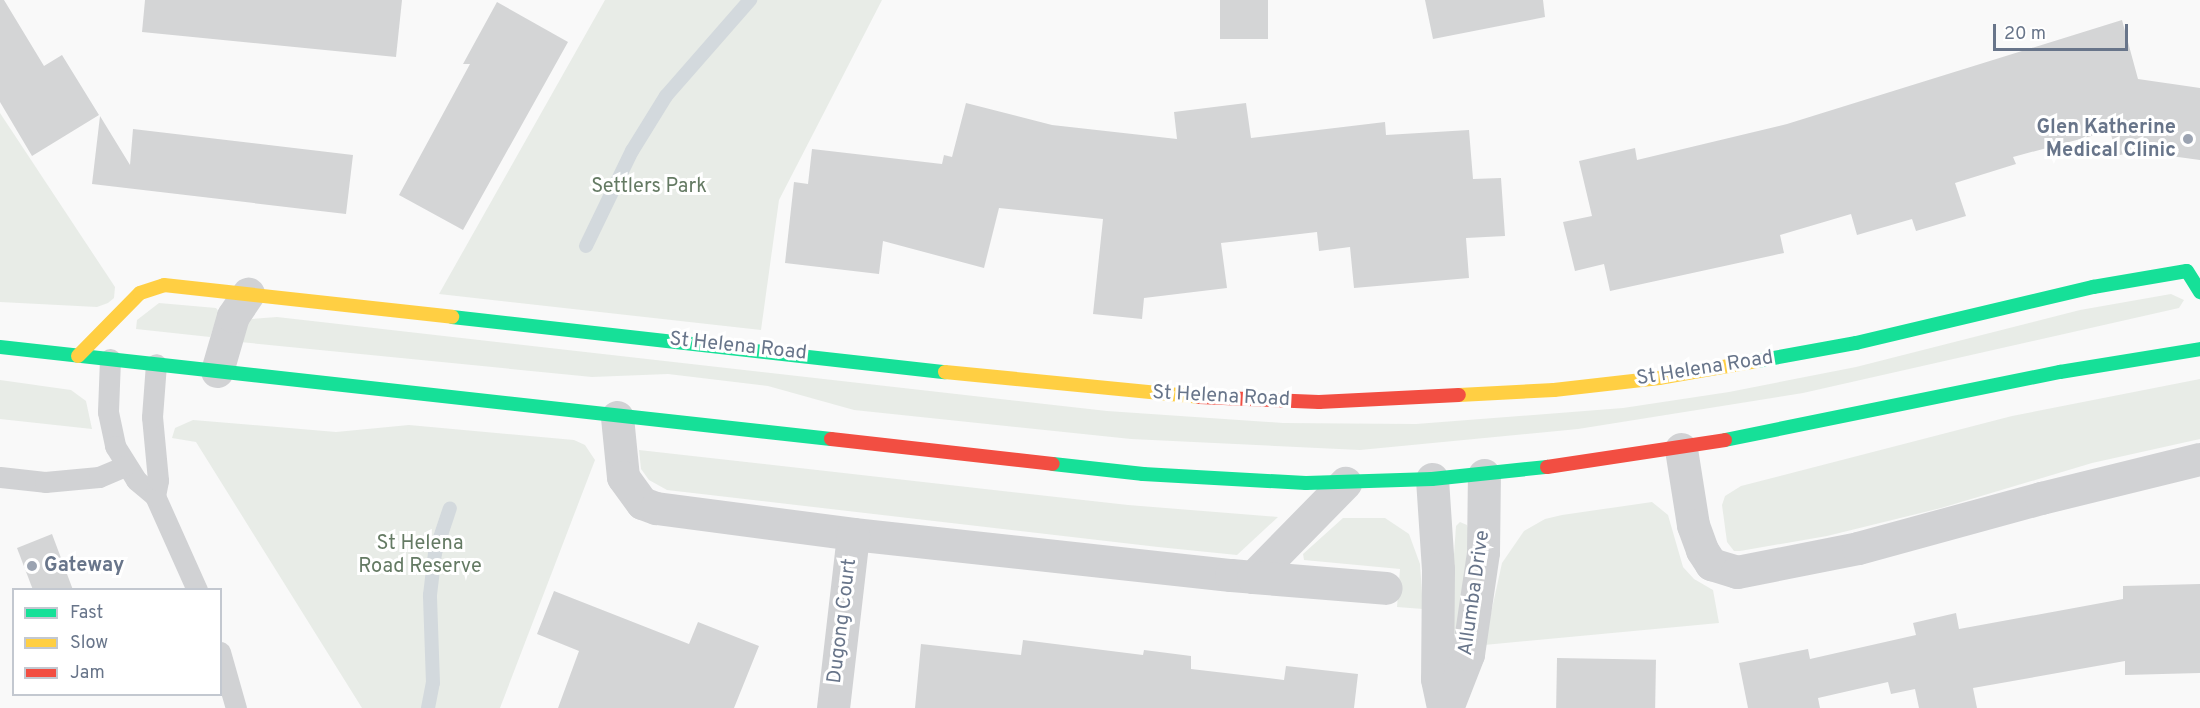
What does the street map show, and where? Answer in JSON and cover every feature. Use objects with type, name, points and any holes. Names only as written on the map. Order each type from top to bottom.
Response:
[{"type":"main road","name":"St Helena Road","points":[[78,356],[140,293],[151,286],[248,294],[1051,384],[1241,401],[1319,402],[1554,390],[1659,378],[1845,345],[2093,286],[2196,277]]},
{"type":"main road","points":[[0,347],[1143,474],[1345,483],[1484,475],[1681,449],[2060,372],[2200,349]]},
{"type":"street","points":[[217,371],[233,316],[248,294]]},
{"type":"street","points":[[617,417],[623,477],[642,503],[656,508],[853,534],[1253,577],[1386,588]]},
{"type":"street","points":[[1681,449],[1693,525],[1702,550],[1711,564],[1737,572],[1858,548],[2200,459]]},
{"type":"street","name":"Allumba Drive","points":[[1445,708],[1460,683],[1470,644],[1483,552],[1484,475]]},
{"type":"street","name":"Allumba Drive","points":[[1432,479],[1438,569],[1437,679],[1445,708]]},
{"type":"street","points":[[1253,577],[1345,483]]},
{"type":"street","name":"Dugong Court","points":[[832,708],[853,534]]},
{"type":"lane","points":[[111,359],[109,425],[125,466],[155,495],[196,588]]},
{"type":"lane","points":[[155,495],[158,480],[152,417],[156,364]]},
{"type":"lane","points":[[0,477],[45,482],[99,477],[125,466]]},
{"type":"lane","points":[[222,659],[237,708]]},
{"type":"green space","name":"Settlers Park","points":[[605,0],[882,0],[779,200],[761,330],[439,294]]},
{"type":"green space","points":[[0,113],[115,287],[114,298],[108,303],[97,307],[0,302]]},
{"type":"green space","points":[[2171,294],[2184,300],[2179,308],[1803,393],[1578,429],[1360,450],[1131,439],[854,410],[768,386],[668,374],[592,377],[240,342],[245,324],[252,319],[277,317],[1107,411],[1283,423],[1416,424],[1623,408],[1729,392],[1856,367],[2080,310]]},
{"type":"green space","points":[[159,303],[216,308],[219,312],[210,337],[136,329],[137,320]]},
{"type":"green space","points":[[2200,379],[2200,439],[2092,463],[1941,508],[1827,536],[1740,551],[1734,551],[1727,542],[1722,505],[1725,496],[1741,486],[2012,416]]},
{"type":"green space","points":[[0,380],[71,390],[86,401],[92,429],[0,419]]},
{"type":"green space","name":"St Helena Road Reserve","points":[[193,420],[336,432],[409,425],[574,440],[585,445],[595,460],[500,708],[362,708],[196,442],[172,438],[175,428]]},
{"type":"green space","points":[[639,450],[1128,505],[1278,517],[1237,555],[1158,547],[667,490],[649,480],[641,469]]},
{"type":"green space","points":[[1652,502],[1668,515],[1683,567],[1694,579],[1713,590],[1719,623],[1484,645],[1502,563],[1524,531],[1545,519],[1562,515]]},
{"type":"green space","points":[[1343,518],[1385,518],[1409,534],[1420,564],[1423,609],[1397,607],[1400,569],[1304,560],[1303,554]]},
{"type":"green space","points":[[1460,522],[1467,525],[1469,532],[1458,642],[1447,653],[1456,526]]},
{"type":"building","points":[[0,0],[4,0],[44,66],[62,55],[99,115],[32,156],[0,102]]},
{"type":"building","points":[[145,0],[402,0],[396,57],[142,32]]},
{"type":"building","points":[[1220,0],[1268,0],[1268,39],[1220,39]]},
{"type":"building","points":[[1425,0],[1543,0],[1545,17],[1433,39]]},
{"type":"building","points":[[497,2],[568,42],[463,230],[399,195],[470,64],[463,64]]},
{"type":"building","points":[[2122,20],[2138,79],[2200,88],[2200,160],[2134,151],[2117,156],[2110,131],[2013,157],[2016,164],[1955,183],[1966,216],[1916,231],[1912,219],[1857,235],[1851,214],[1780,235],[1784,253],[1610,291],[1604,264],[1575,271],[1563,222],[1592,216],[1579,161],[1635,148],[1637,160],[1787,124]]},
{"type":"building","points":[[966,103],[1052,125],[1177,139],[1174,112],[1246,103],[1251,138],[1385,122],[1386,135],[1469,130],[1473,179],[1501,178],[1505,236],[1466,238],[1469,278],[1354,288],[1350,247],[1319,251],[1317,232],[1221,243],[1227,288],[1144,298],[1142,319],[1093,314],[1103,219],[999,208],[984,268],[883,241],[879,274],[785,263],[794,182],[808,184],[812,149],[942,164],[944,155],[952,157]]},
{"type":"building","points":[[100,116],[130,165],[133,129],[353,155],[346,214],[92,184]]},
{"type":"building","points":[[52,534],[72,588],[32,588],[17,548]]},
{"type":"building","points":[[2200,584],[2200,673],[2125,675],[2125,661],[1973,688],[1977,708],[1919,708],[1915,689],[1891,694],[1888,682],[1818,698],[1820,708],[1748,708],[1739,663],[1808,649],[1810,659],[1916,635],[1913,623],[1956,613],[1959,629],[2123,599],[2123,586]]},
{"type":"building","points":[[554,591],[689,644],[698,622],[759,646],[734,708],[558,708],[579,651],[537,634]]},
{"type":"building","points":[[1023,640],[1143,655],[1144,650],[1191,656],[1191,669],[1284,680],[1286,666],[1358,674],[1354,708],[915,708],[921,644],[1021,655]]},
{"type":"building","points":[[1557,658],[1656,660],[1655,708],[1556,708]]},
{"type":"waterway","points":[[586,246],[632,151],[666,96],[750,0]]},
{"type":"waterway","points":[[428,708],[433,683],[430,595],[435,553],[450,508]]},
{"type":"traffic: fast","points":[[1757,361],[1856,343],[2093,287],[2187,271],[2200,292]]},
{"type":"traffic: fast","points":[[452,317],[945,372]]},
{"type":"traffic: fast","points":[[0,347],[831,439]]},
{"type":"traffic: fast","points":[[1725,440],[2060,372],[2200,349]]},
{"type":"traffic: fast","points":[[1053,464],[1143,474],[1306,483],[1432,479],[1547,467]]},
{"type":"traffic: slow","points":[[78,356],[140,293],[164,285],[452,317]]},
{"type":"traffic: slow","points":[[1459,395],[1554,390],[1659,378],[1757,361]]},
{"type":"traffic: slow","points":[[945,372],[1199,397]]},
{"type":"traffic: jam","points":[[1199,397],[1319,402],[1459,395]]},
{"type":"traffic: jam","points":[[831,439],[1053,464]]},
{"type":"traffic: jam","points":[[1547,467],[1725,440]]},
{"type":"place","name":"Glen Katherine Medical Clinic","points":[[2188,139]]},
{"type":"place","name":"Gateway","points":[[32,566]]}]
